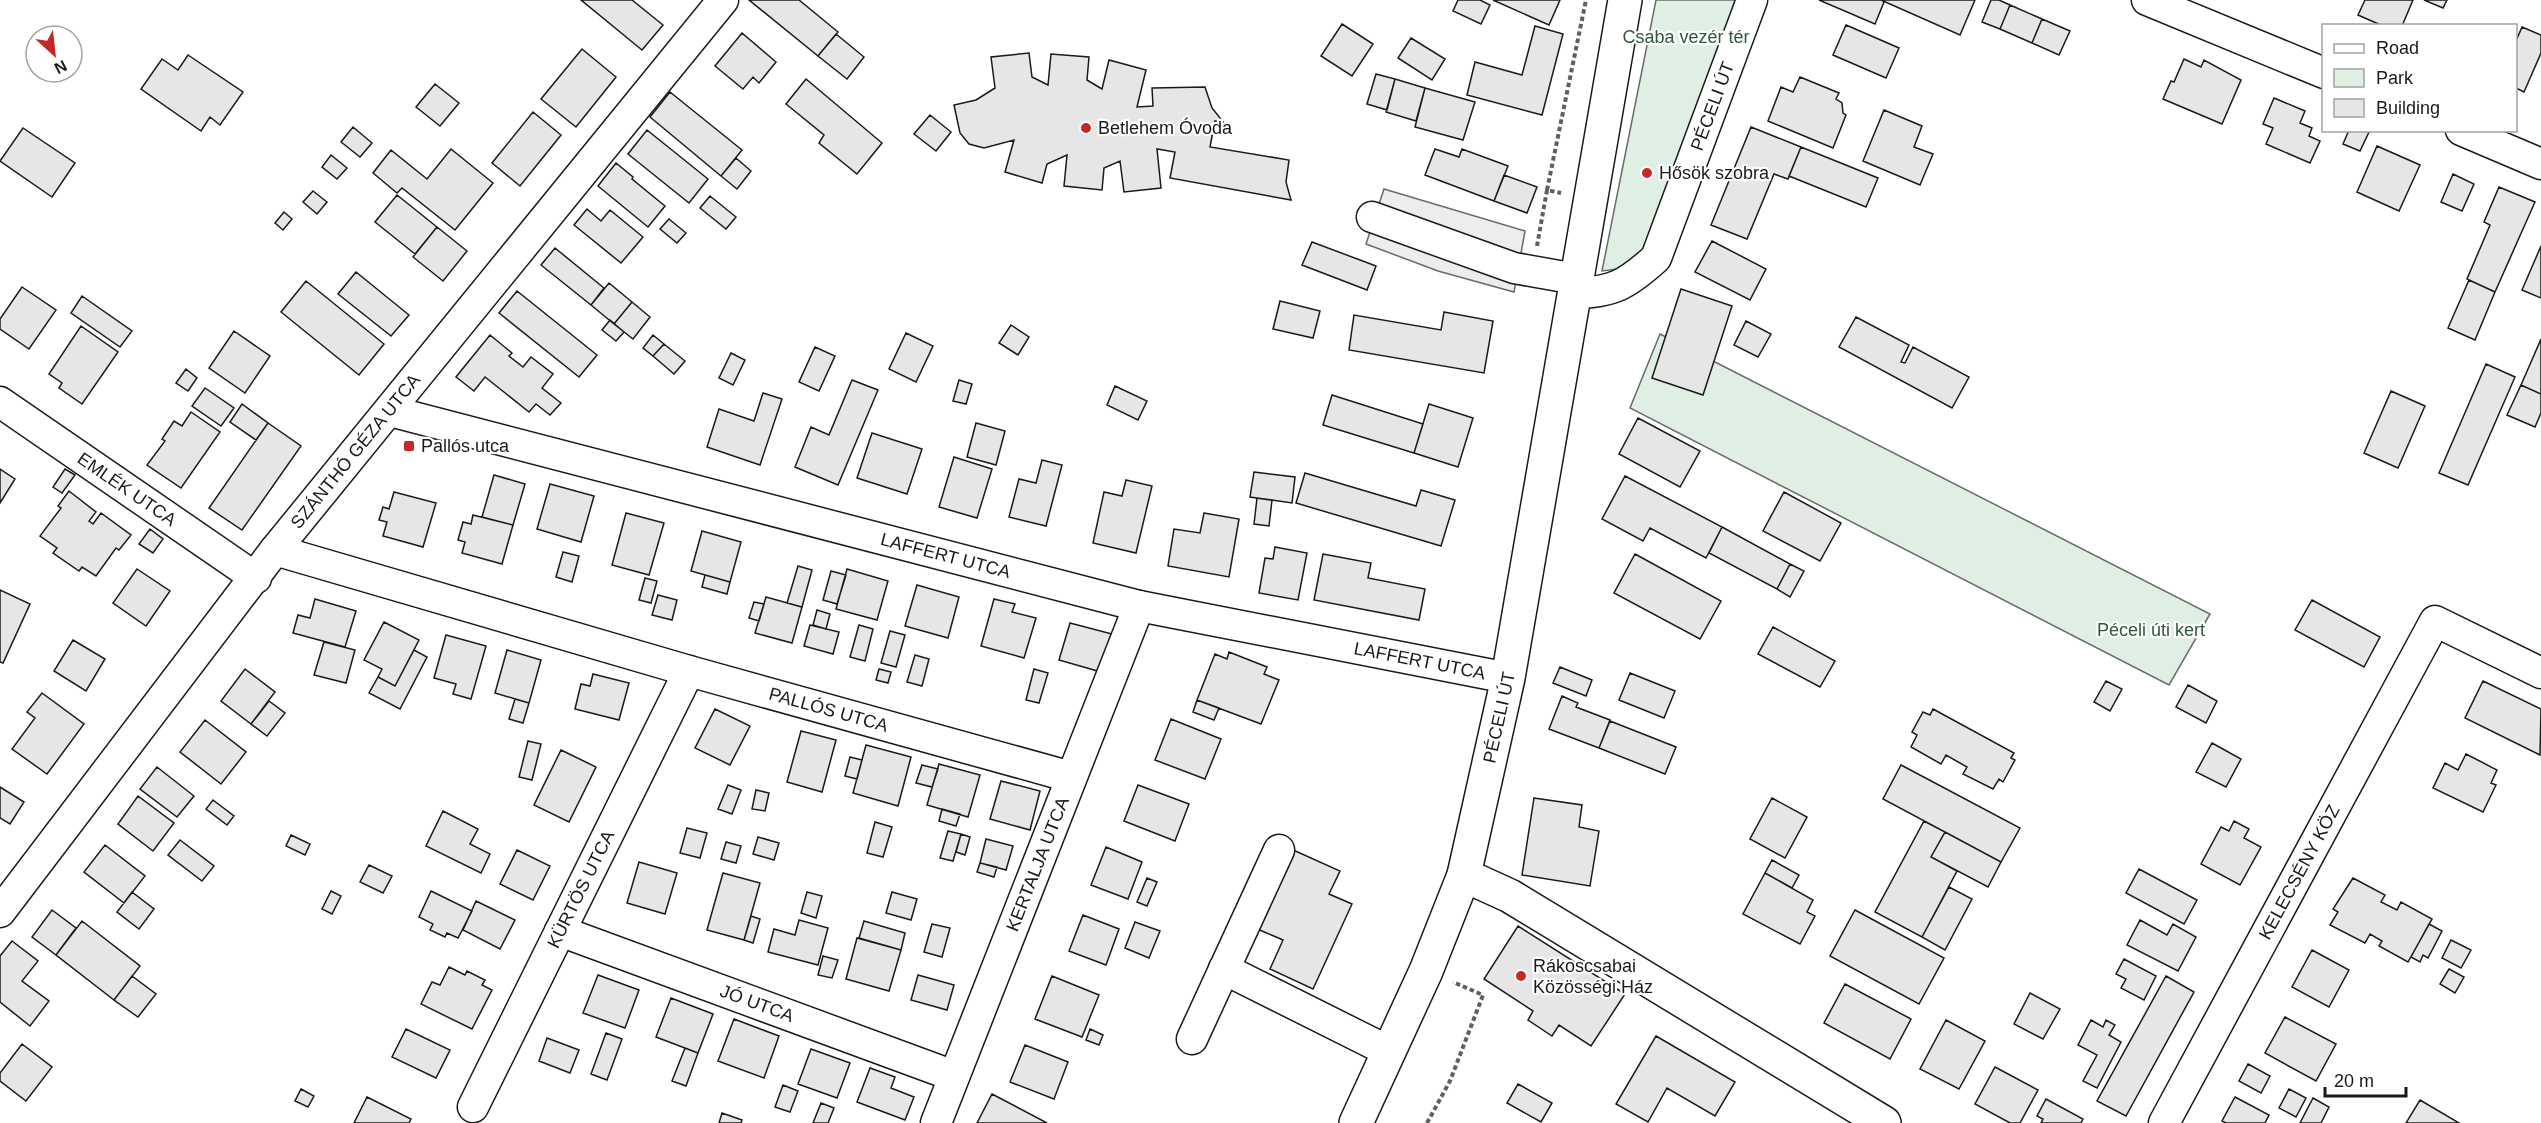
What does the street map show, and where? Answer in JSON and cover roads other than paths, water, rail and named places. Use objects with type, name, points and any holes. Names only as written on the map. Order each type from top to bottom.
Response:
[{"type":"main road","name":"PÉCELI ÚT","points":[[1356,1123],[1426,971],[1464,874],[1508,678],[1625,0]]},
{"type":"main road","points":[[1464,874],[1520,902],[1884,1123]]},
{"type":"street","name":"SZÁNTHÓ GÉZA UTCA","points":[[0,912],[256,578],[275,550],[723,0]]},
{"type":"street","name":"PÉCELI ÚT","points":[[1574,286],[1600,293],[1632,280],[1656,258],[1752,0]]},
{"type":"street","points":[[2148,0],[2322,72]]},
{"type":"street","points":[[2466,132],[2541,164]]},
{"type":"street","points":[[1372,217],[1514,268],[1574,286]]},
{"type":"street","name":"EMLÉK UTCA","points":[[0,402],[256,578]]},
{"type":"street","name":"LAFFERT UTCA","points":[[390,411],[1139,606],[1508,678]]},
{"type":"street","name":"PALLÓS UTCA","points":[[275,550],[689,671],[1071,777]]},
{"type":"street","name":"KERTALJA UTCA","points":[[936,1123],[1139,606]]},
{"type":"street","name":"KELECSÉNY KÖZ","points":[[2164,1123],[2435,621],[2541,673]]},
{"type":"street","name":"KÜRTÖS UTCA","points":[[474,1107],[689,671]]},
{"type":"street","points":[[1192,1039],[1279,850]]},
{"type":"street","name":"JÓ UTCA","points":[[560,931],[954,1076]]},
{"type":"street","points":[[1224,969],[1390,1052]]},
{"type":"place","name":"Betlehem Óvoda","points":[[1086,128]]},
{"type":"place","name":"Hősök szobra","points":[[1647,173]]},
{"type":"place","name":"Pallós utca","points":[[409,446]]},
{"type":"place","name":"Rákoscsabai Közösségi Ház","points":[[1521,976]]},
{"type":"park label","name":"Csaba vezér tér","points":[[1686,37]]},
{"type":"park label","name":"Péceli úti kert","points":[[2151,630]]}]
